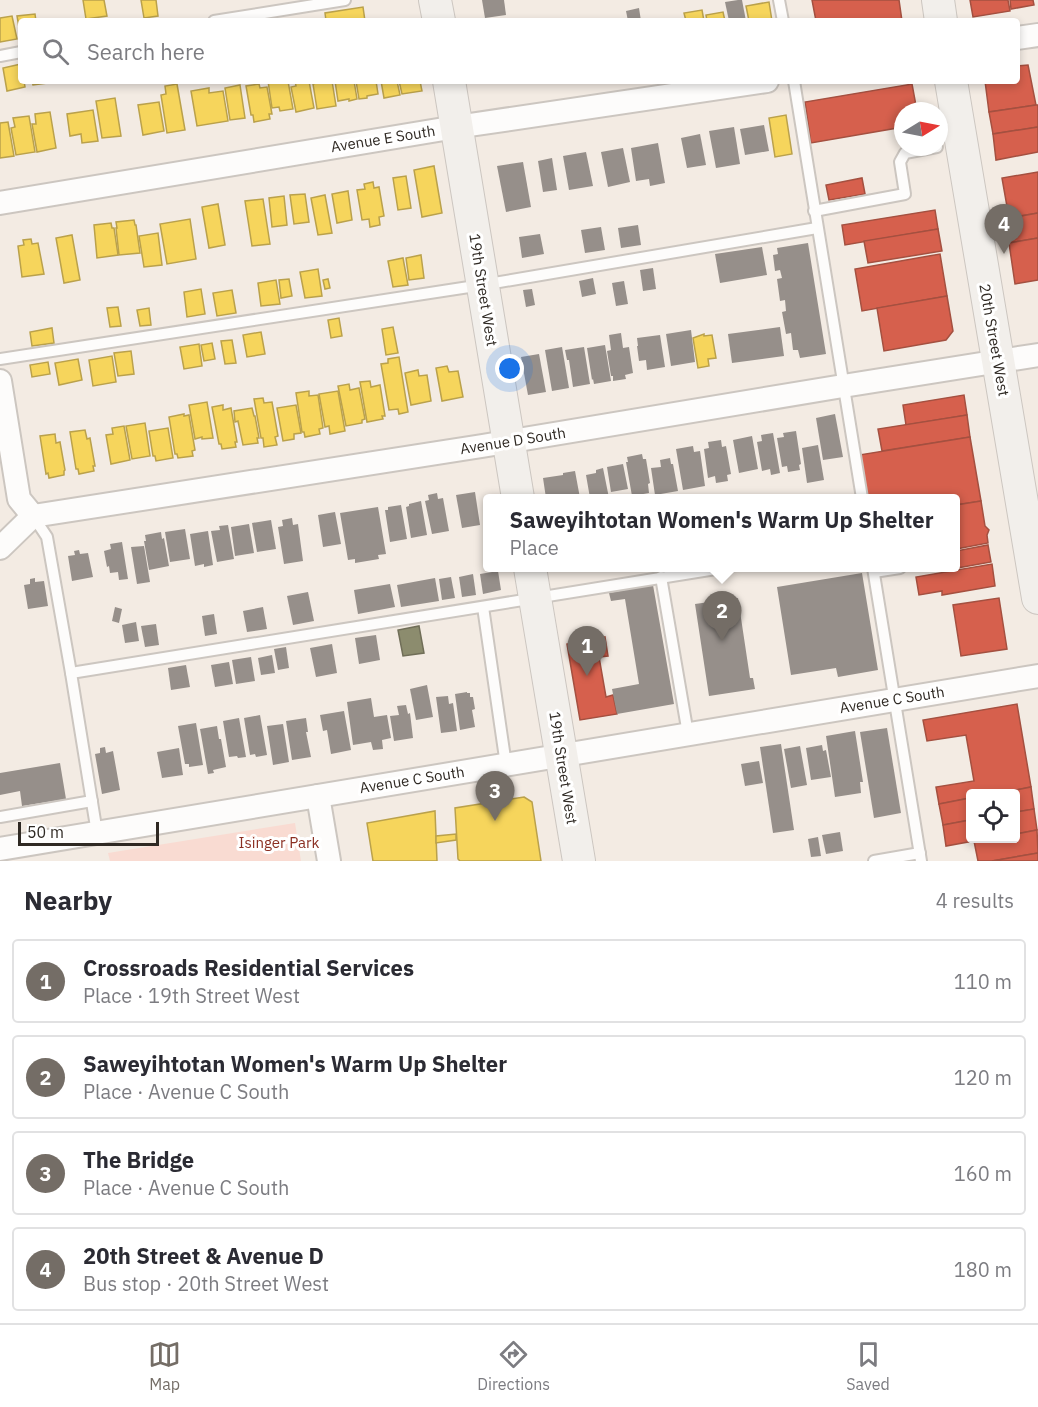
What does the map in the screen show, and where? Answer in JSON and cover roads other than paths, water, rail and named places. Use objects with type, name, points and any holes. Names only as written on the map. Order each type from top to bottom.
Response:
[{"type":"street","points":[[435,0],[438,18]]},
{"type":"street","points":[[938,0],[941,18]]},
{"type":"street","points":[[1020,37],[1038,34]]},
{"type":"street","name":"19th Street West","points":[[449,84],[517,494]]},
{"type":"street","name":"Avenue E South","points":[[0,203],[456,127],[746,84]]},
{"type":"street","name":"20th Street West","points":[[948,120],[951,84]]},
{"type":"street","name":"20th Street West","points":[[948,154],[998,360],[1038,598]]},
{"type":"street","name":"Avenue D South","points":[[33,516],[508,442],[1038,355]]},
{"type":"street","points":[[0,381],[19,499],[33,516],[0,548]]},
{"type":"street","name":"19th Street West","points":[[531,572],[579,861]]},
{"type":"street","name":"Avenue C South","points":[[0,849],[1038,676]]},
{"type":"street","points":[[318,796],[329,861]]},
{"type":"lane","points":[[233,18],[345,0]]},
{"type":"lane","points":[[779,0],[782,18]]},
{"type":"lane","points":[[0,56],[18,53]]},
{"type":"lane","points":[[794,84],[861,494]]},
{"type":"lane","points":[[814,210],[905,194],[900,162],[903,156]]},
{"type":"lane","points":[[0,359],[482,285],[817,228]]},
{"type":"lane","points":[[33,516],[47,537],[97,833]]},
{"type":"lane","points":[[71,673],[692,572]]},
{"type":"lane","points":[[874,572],[921,857],[874,861]]},
{"type":"lane","points":[[661,577],[688,734]]},
{"type":"lane","points":[[483,606],[506,765]]},
{"type":"lane","points":[[0,817],[92,801]]},
{"type":"place","name":"20th Street & Avenue D","points":[[1004,254]]},
{"type":"place","name":"Saweyihtotan Women's Warm Up Shelter","points":[[722,641]]},
{"type":"place","name":"Crossroads Residential Services","points":[[587,676]]},
{"type":"place","name":"The Bridge","points":[[495,821]]},
{"type":"park label","name":"Isinger Park","points":[[279,843]]}]
